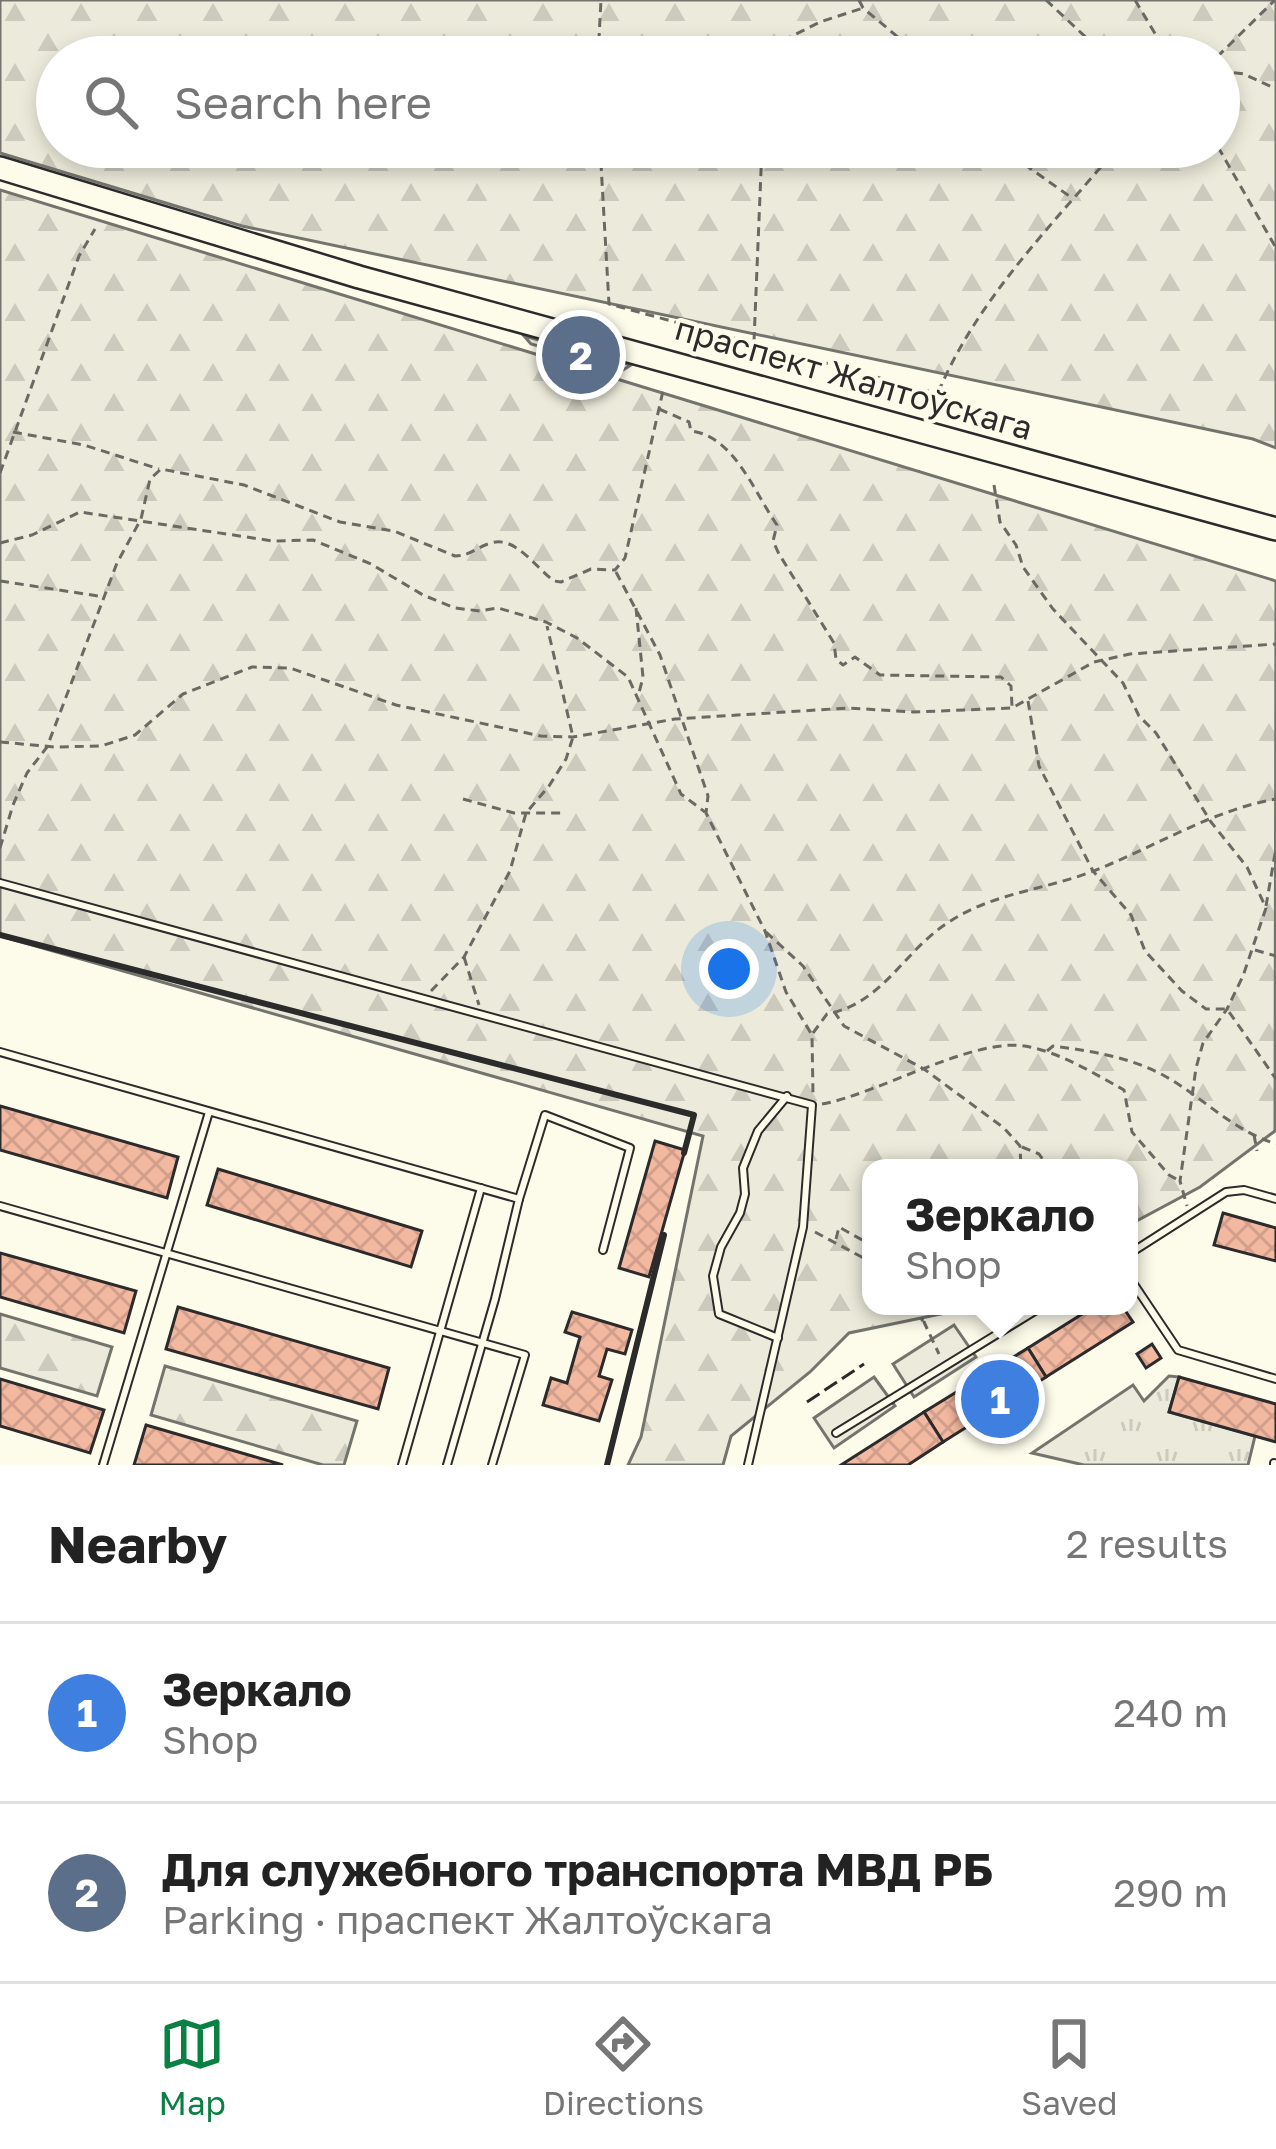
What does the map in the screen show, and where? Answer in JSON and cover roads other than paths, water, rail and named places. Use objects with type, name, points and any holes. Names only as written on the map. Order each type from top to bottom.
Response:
[{"type":"main road","name":"праспект Жалтоўскага","points":[[0,169],[359,277],[1276,530]]},
{"type":"lane","points":[[0,883],[812,1106],[802,1227],[748,1465]]},
{"type":"lane","points":[[0,1052],[519,1199]]},
{"type":"lane","points":[[778,1338],[719,1314],[713,1276],[721,1247],[740,1213],[745,1193],[743,1168],[758,1131],[787,1096]]},
{"type":"lane","points":[[103,1465],[210,1111]]},
{"type":"lane","points":[[447,1465],[545,1115],[630,1148],[603,1250]]},
{"type":"lane","points":[[402,1465],[481,1188]]},
{"type":"lane","points":[[1138,1248],[1226,1192],[1244,1190],[1276,1199]]},
{"type":"lane","points":[[0,1206],[525,1354],[492,1465]]},
{"type":"lane","points":[[1138,1290],[1178,1350],[1276,1379]]},
{"type":"lane","points":[[836,1433],[1028,1315]]},
{"type":"place","name":"Для служебного транспорта МВД РБ","points":[[581,355]]},
{"type":"place","name":"Зеркало","points":[[1000,1399]]}]
